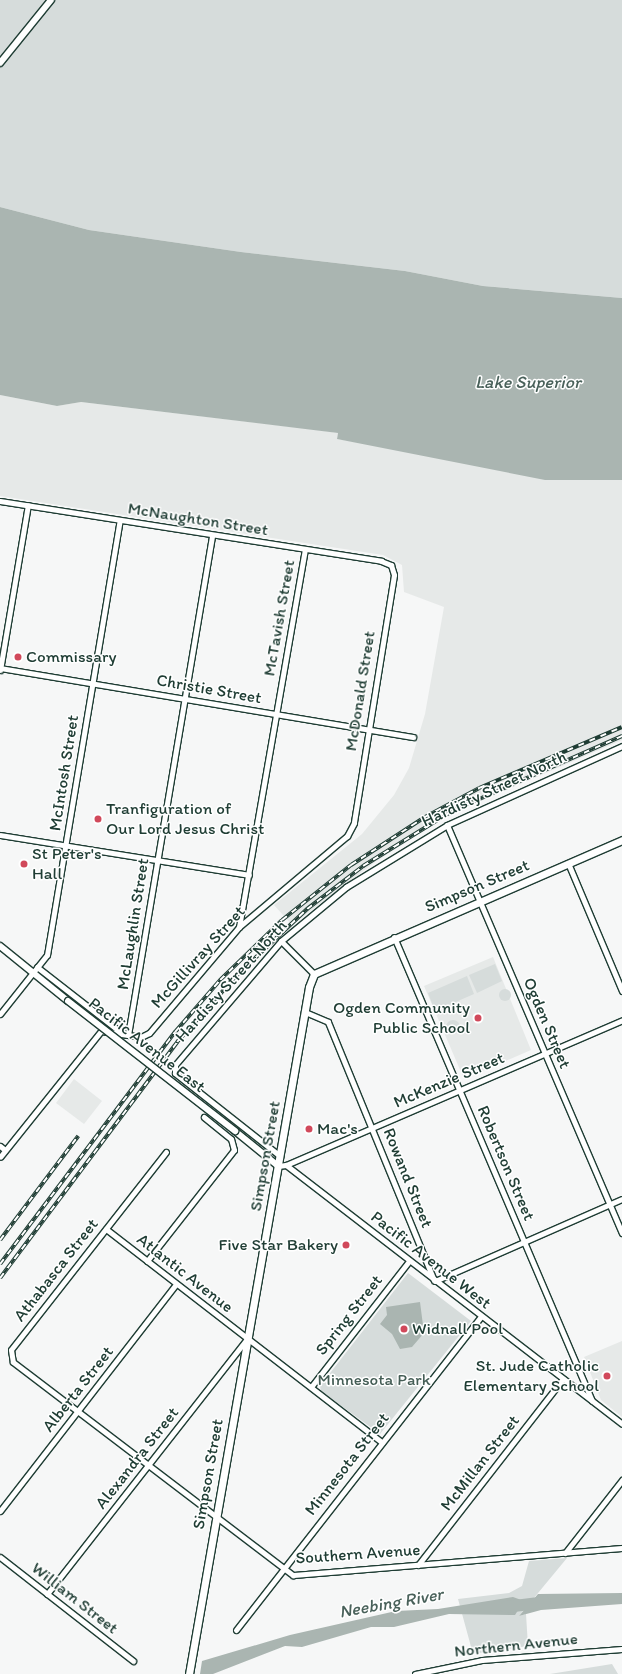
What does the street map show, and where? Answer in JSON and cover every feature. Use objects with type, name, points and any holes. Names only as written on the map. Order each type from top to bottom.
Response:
[{"type":"main road","name":"Simpson Street","points":[[189,1674],[215,1518],[282,1165],[280,1156],[305,1012],[314,974],[394,937],[480,902],[622,840]]},
{"type":"street","points":[[0,63],[51,0]]},
{"type":"street","name":"McNaughton Street","points":[[0,501],[391,565]]},
{"type":"street","points":[[0,671],[28,505]]},
{"type":"street","name":"McIntosh Street","points":[[0,1014],[47,955],[120,521]]},
{"type":"street","name":"McLaughlin Street","points":[[126,1035],[212,536]]},
{"type":"street","name":"McTavish Street","points":[[239,927],[305,550]]},
{"type":"street","name":"McDonald Street","points":[[354,823],[368,729],[393,584],[391,565]]},
{"type":"street","name":"Christie Street","points":[[0,668],[276,715],[413,736]]},
{"type":"street","name":"Hardisty Street North","points":[[280,1156],[174,1069],[281,941],[374,868],[447,824],[621,749]]},
{"type":"street","name":"McGillivray Street","points":[[126,1035],[148,1033],[239,927],[347,836],[354,823]]},
{"type":"street","name":"Ogden Street","points":[[447,824],[622,1233]]},
{"type":"street","points":[[0,835],[249,875]]},
{"type":"street","points":[[568,863],[622,991]]},
{"type":"street","name":"Robertson Street","points":[[394,937],[592,1401]]},
{"type":"street","points":[[281,941],[314,974]]},
{"type":"street","name":"Pacific Avenue East","points":[[0,946],[234,1131],[282,1165]]},
{"type":"street","points":[[37,967],[126,1035]]},
{"type":"street","name":"Rowand Street","points":[[305,1012],[328,1022],[435,1281]]},
{"type":"street","name":"McKenzie Street","points":[[282,1165],[372,1128],[622,1020]]},
{"type":"street","points":[[0,1157],[101,1031],[126,1035]]},
{"type":"street","points":[[147,1261],[234,1150],[231,1138],[204,1117]]},
{"type":"street","points":[[0,1146],[5,1150]]},
{"type":"street","name":"Athabasca Street","points":[[78,1412],[13,1362],[10,1352],[166,1152]]},
{"type":"street","name":"Pacific Avenue West","points":[[282,1165],[622,1424]]},
{"type":"street","points":[[435,1281],[622,1199]]},
{"type":"street","name":"Atlantic Avenue","points":[[106,1229],[382,1442]]},
{"type":"street","name":"Spring Street","points":[[311,1386],[409,1261]]},
{"type":"street","name":"Alberta Street","points":[[0,1511],[176,1284]]},
{"type":"street","name":"Minnesota Street","points":[[236,1630],[480,1316]]},
{"type":"street","name":"Alexandra Street","points":[[48,1594],[248,1338]]},
{"type":"street","name":"McMillan Street","points":[[418,1565],[563,1379]]},
{"type":"street","name":"Southern Avenue","points":[[78,1412],[283,1571],[293,1575],[622,1548]]},
{"type":"street","points":[[565,1553],[622,1480]]},
{"type":"street","name":"William Street","points":[[0,1557],[133,1661]]},
{"type":"street","name":"Northern Avenue","points":[[415,1674],[482,1660],[622,1649]]},
{"type":"shaded area","points":[[0,395],[57,406],[81,402],[318,430],[338,433],[337,439],[435,455],[622,480],[622,740],[460,810],[428,828],[375,862],[292,925],[274,905],[362,834],[394,795],[409,768],[425,714],[444,607],[404,592],[402,565],[383,555],[0,496]]},
{"type":"shaded area","name":"Ogden Community Public School","points":[[493,957],[531,1050],[464,1079],[424,986]]},
{"type":"shaded area","points":[[74,1079],[102,1101],[84,1124],[56,1103]]},
{"type":"shaded area","name":"St. Jude Catholic Elementary School","points":[[622,1341],[622,1417],[601,1400],[584,1357]]},
{"type":"green space","points":[[0,0],[622,0],[622,298],[483,286],[405,271],[241,252],[89,230],[0,207]]},
{"type":"green space","points":[[495,964],[502,981],[477,993],[469,975]]},
{"type":"green space","points":[[467,976],[474,994],[435,1011],[428,993]]},
{"type":"green space","points":[[507,989],[510,990],[510,1000],[503,1001],[500,1000],[499,993],[500,990]]},
{"type":"green space","points":[[453,1020],[458,1022],[460,1027],[458,1032],[453,1034],[448,1032],[446,1027],[448,1022]]},
{"type":"green space","name":"Minnesota Park","points":[[408,1273],[471,1321],[380,1434],[321,1391],[320,1386]]},
{"type":"green space","points":[[567,1558],[519,1616],[526,1614],[528,1646],[473,1654],[458,1599],[509,1593],[522,1586],[529,1561]]},
{"type":"green space","points":[[612,1664],[618,1674],[550,1674]]},
{"type":"water","name":"Lake Superior","points":[[0,207],[89,230],[241,252],[405,271],[483,286],[622,298],[622,480],[545,480],[337,439],[338,433],[81,402],[57,406],[0,395]]},
{"type":"water","name":"Widnall Pool","points":[[420,1302],[424,1333],[412,1347],[400,1349],[392,1334],[380,1324],[387,1315],[386,1307]]},
{"type":"water","points":[[622,1593],[622,1604],[541,1610],[519,1616],[538,1594]]},
{"type":"water","points":[[513,1597],[524,1601],[515,1615],[449,1614],[394,1627],[371,1627],[302,1647],[285,1646],[213,1674],[200,1674],[202,1661],[290,1635],[396,1611],[438,1609]]},
{"type":"waterway","name":"Neebing River","points":[[506,1607],[545,1602]]},
{"type":"railway","points":[[0,1264],[175,1032],[220,980],[282,920],[351,865],[425,817],[479,788],[622,727]]},
{"type":"railway","points":[[0,1278],[177,1042],[238,974],[307,909],[363,866],[452,811],[622,736]]},
{"type":"railway","points":[[0,1240],[78,1136]]},
{"type":"place","name":"Commissary","points":[[18,657]]},
{"type":"place","name":"Tranfiguration of Our Lord Jesus Christ","points":[[98,819]]},
{"type":"place","name":"St Peter's Hall","points":[[24,864]]},
{"type":"place","name":"Ogden Community Public School","points":[[478,1018]]},
{"type":"place","name":"Mac's","points":[[309,1129]]},
{"type":"place","name":"Five Star Bakery","points":[[346,1245]]},
{"type":"place","name":"Widnall Pool","points":[[404,1329]]},
{"type":"place","name":"St. Jude Catholic Elementary School","points":[[607,1376]]}]
